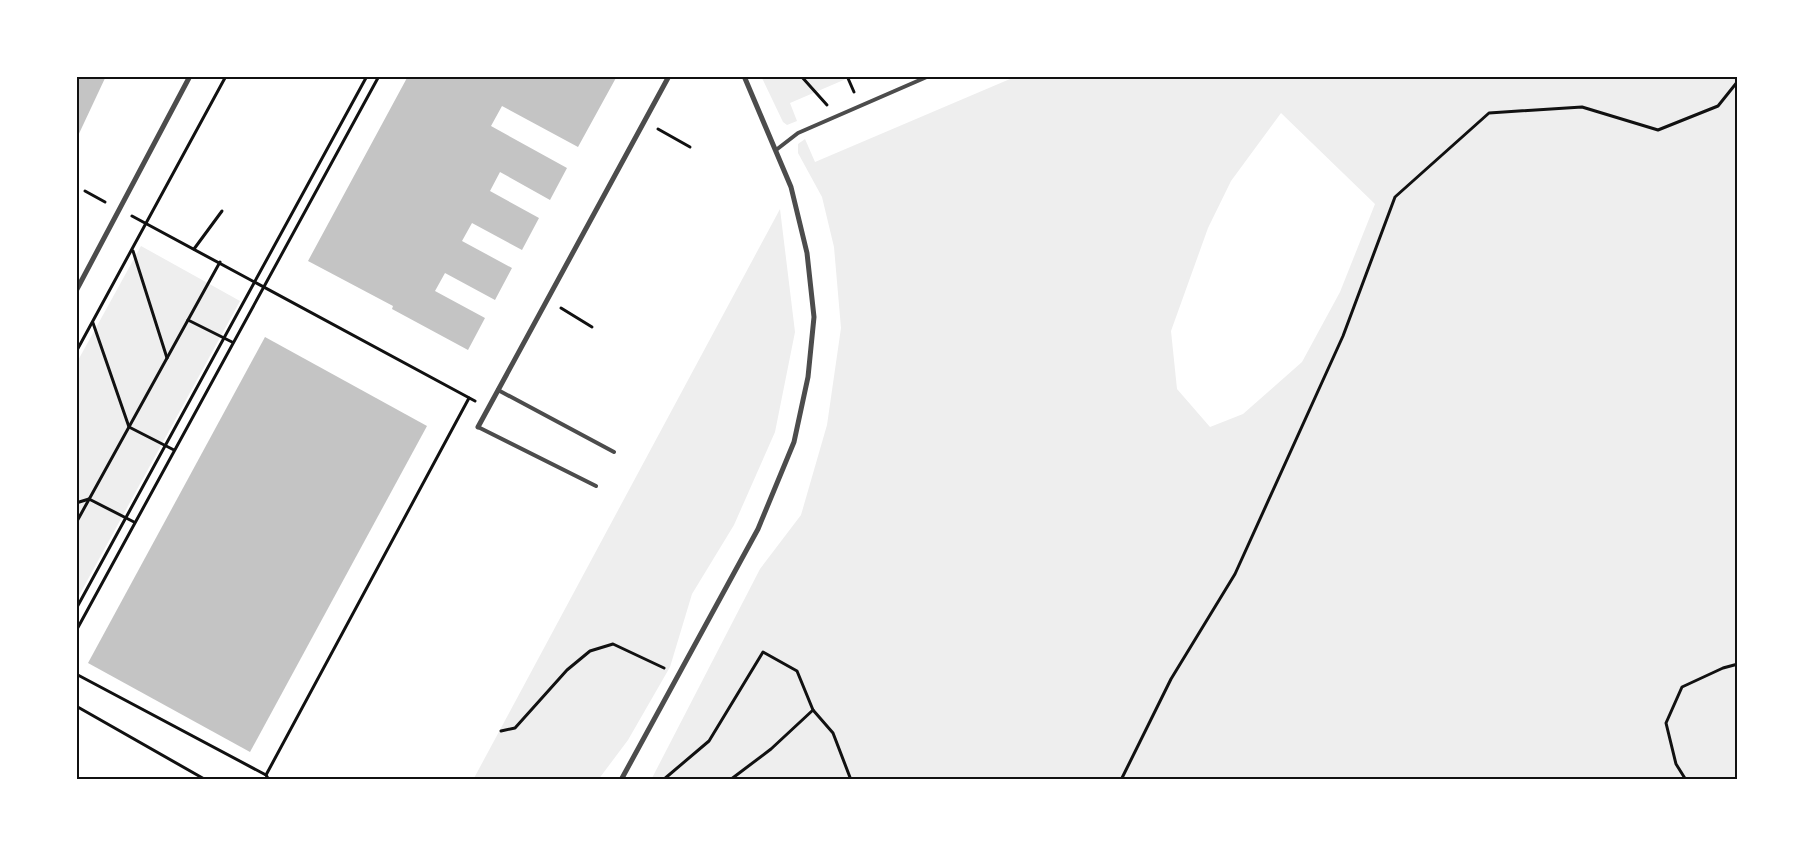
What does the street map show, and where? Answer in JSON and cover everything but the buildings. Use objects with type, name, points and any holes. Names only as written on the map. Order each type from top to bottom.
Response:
[{"type":"street","points":[[76,291],[121,210],[190,76]]},
{"type":"street","points":[[478,427],[669,76]]},
{"type":"street","points":[[621,780],[758,529],[794,442],[808,377],[814,317],[807,252],[790,187],[744,76]]},
{"type":"lane","points":[[776,150],[798,133],[929,76]]},
{"type":"lane","points":[[498,390],[614,452]]},
{"type":"lane","points":[[478,427],[596,486]]},
{"type":"path","points":[[76,352],[226,76]]},
{"type":"path","points":[[76,609],[367,76]]},
{"type":"path","points":[[76,631],[232,342],[265,286],[379,76]]},
{"type":"path","points":[[801,76],[838,116]]},
{"type":"path","points":[[1121,780],[1171,679],[1235,574],[1344,336],[1394,197],[1488,113],[1582,108],[1658,130],[1718,106],[1738,81]]},
{"type":"path","points":[[645,121],[690,147]]},
{"type":"path","points":[[84,191],[265,286],[469,398],[266,775]]},
{"type":"path","points":[[194,249],[222,211]]},
{"type":"path","points":[[132,250],[167,358]]},
{"type":"path","points":[[76,523],[220,262]]},
{"type":"path","points":[[548,300],[592,327]]},
{"type":"path","points":[[188,320],[232,342]]},
{"type":"path","points":[[92,323],[129,427],[174,450]]},
{"type":"path","points":[[76,503],[89,499],[134,522]]},
{"type":"path","points":[[501,731],[515,728],[566,670],[590,651],[613,644],[678,675]]},
{"type":"path","points":[[663,780],[709,742],[763,652],[797,671],[813,710],[834,732],[851,780]]},
{"type":"path","points":[[1686,780],[1676,764],[1666,723],[1682,687],[1723,668],[1738,664]]},
{"type":"path","points":[[76,674],[266,775],[269,780]]},
{"type":"path","points":[[76,706],[206,780]]},
{"type":"path","points":[[730,780],[771,749],[813,710]]},
{"type":"shaded area","points":[[761,76],[853,76],[790,103],[797,121],[787,125],[783,122]]},
{"type":"shaded area","points":[[1017,76],[1738,76],[1738,780],[651,780],[760,569],[801,515],[827,425],[841,328],[834,247],[822,197],[798,153],[798,144],[805,139],[815,162]],"holes":[[[1281,113],[1375,204],[1340,292],[1302,362],[1243,414],[1210,427],[1177,389],[1171,331],[1208,228],[1231,181]]]},
{"type":"shaded area","points":[[780,209],[795,332],[775,432],[734,525],[692,594],[670,667],[628,740],[598,780],[473,780]]},
{"type":"shaded area","points":[[141,246],[240,301],[76,601],[76,364]]}]
